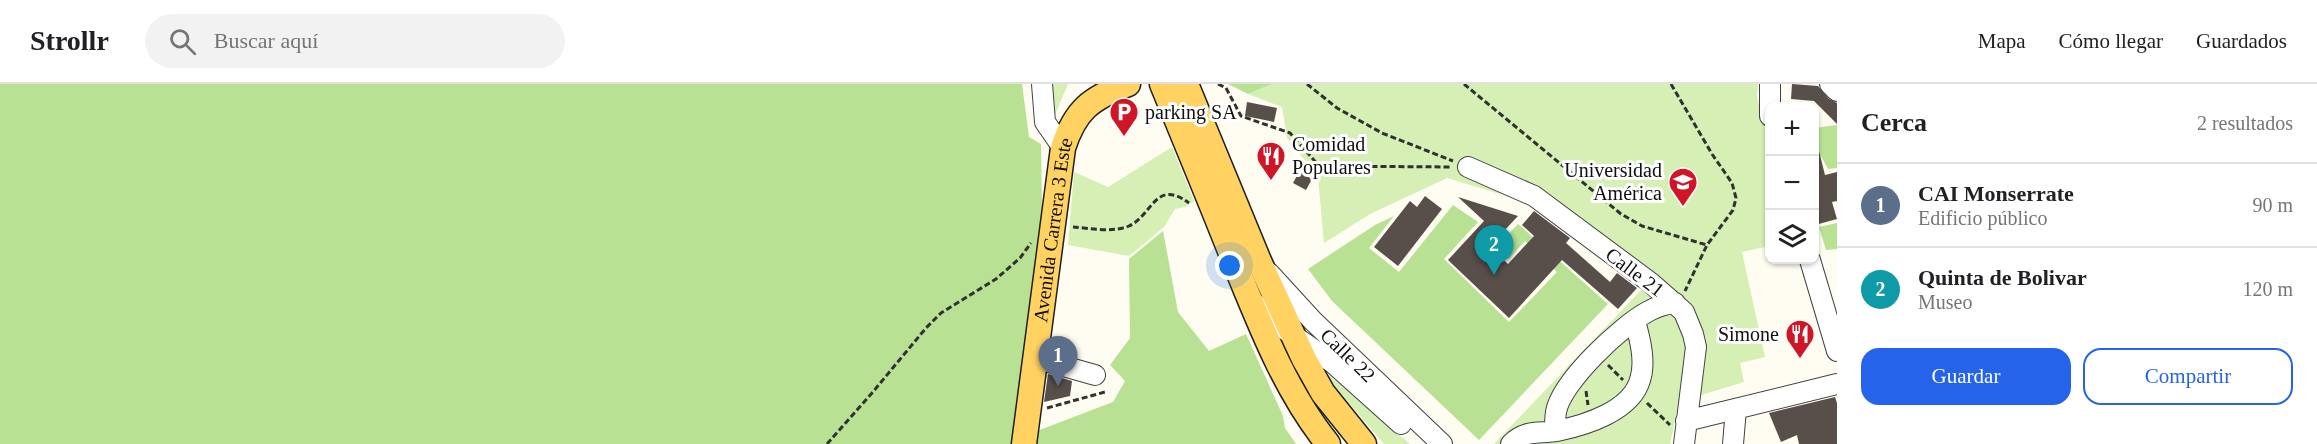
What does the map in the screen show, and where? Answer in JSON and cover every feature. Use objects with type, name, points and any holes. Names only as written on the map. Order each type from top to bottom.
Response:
[{"type":"main road","name":"Avenida Carrera 3 Este","points":[[1024,444],[1063,148],[1069,130],[1084,107],[1096,98],[1128,84]]},
{"type":"main road","points":[[1162,84],[1250,299],[1292,391],[1328,444]]},
{"type":"main road","points":[[1186,84],[1259,261],[1294,337],[1323,393],[1364,444]]},
{"type":"street","points":[[1042,84],[1046,122],[1063,148]]},
{"type":"street","points":[[1770,84],[1770,102]]},
{"type":"street","points":[[1830,84],[1837,91]]},
{"type":"street","name":"Calle 21","points":[[1468,167],[1534,196],[1675,303],[1688,321],[1696,347],[1684,444]]},
{"type":"street","name":"Calle 22","points":[[1259,261],[1303,310],[1442,444]]},
{"type":"street","points":[[1811,264],[1837,351]]},
{"type":"street","name":"Calle 22","points":[[1250,299],[1274,322],[1333,363],[1422,444]]},
{"type":"street","points":[[1555,431],[1556,411],[1563,395],[1583,365],[1646,312],[1660,305],[1675,303]]},
{"type":"street","points":[[1510,444],[1530,432],[1555,431],[1590,422],[1609,414],[1635,391],[1641,379],[1640,341],[1635,321]]},
{"type":"street","points":[[1035,358],[1095,375]]},
{"type":"street","points":[[1686,421],[1837,384]]},
{"type":"street","points":[[1733,444],[1736,409]]},
{"type":"path","points":[[1218,84],[1226,88],[1241,116],[1290,133],[1319,166],[1468,167]]},
{"type":"path","points":[[1308,84],[1337,108],[1382,133],[1468,167]]},
{"type":"path","points":[[1464,84],[1621,214],[1642,226],[1707,245]]},
{"type":"path","points":[[1671,84],[1712,154],[1732,183],[1736,198],[1733,210],[1707,245],[1687,287],[1675,303]]},
{"type":"path","points":[[827,444],[872,393],[911,343],[940,313],[996,279],[1020,258],[1035,239],[1052,226],[1111,229],[1129,226],[1159,198],[1166,195],[1177,195],[1193,206]]},
{"type":"path","points":[[1583,365],[1590,422]]},
{"type":"path","points":[[1028,413],[1104,392]]},
{"type":"green space","points":[[0,84],[1022,84],[1029,137],[1041,144],[1042,210],[1013,444],[0,444]]},
{"type":"green space","points":[[1051,84],[1068,84],[1055,115]]},
{"type":"green space","points":[[1228,84],[1272,84],[1248,94]]},
{"type":"green space","points":[[1272,84],[1758,84],[1757,97],[1765,127],[1765,247],[1742,252],[1765,357],[1740,363],[1744,382],[1685,400],[1678,406],[1670,444],[1494,444],[1645,286],[1537,205],[1447,178],[1370,214],[1324,243],[1318,177],[1287,138],[1282,107],[1248,94]]},
{"type":"green space","points":[[1837,125],[1837,168],[1828,169],[1821,156],[1819,156],[1819,127]]},
{"type":"green space","points":[[1172,147],[1194,201],[1185,207],[1175,209],[1164,227],[1129,256],[1068,245],[1074,172],[1108,187]]},
{"type":"green space","points":[[1453,205],[1478,222],[1444,259],[1509,322],[1557,272],[1525,241],[1509,259],[1496,247],[1518,224],[1608,304],[1479,440],[1332,301],[1308,269],[1375,225],[1394,216],[1369,248],[1399,272]]},
{"type":"green space","points":[[1837,223],[1837,249],[1826,250],[1819,227]]},
{"type":"green space","points":[[1163,231],[1178,312],[1209,351],[1246,334],[1283,416],[1285,428],[1296,444],[1033,444],[1037,431],[1113,402],[1125,381],[1110,365],[1130,338],[1129,259]]},
{"type":"green space","points":[[1320,369],[1340,384],[1410,444],[1384,444]]},
{"type":"building","points":[[1792,84],[1818,86],[1829,99],[1837,103],[1837,124],[1819,106],[1819,102],[1791,99]]},
{"type":"building","points":[[1247,102],[1277,108],[1274,122],[1245,116]]},
{"type":"building","points":[[1819,151],[1825,175],[1837,172],[1837,201],[1832,202],[1837,219],[1819,224]]},
{"type":"building","points":[[1299,172],[1312,179],[1306,190],[1293,183]]},
{"type":"building","points":[[1425,196],[1442,209],[1398,266],[1374,247],[1410,201],[1417,207]]},
{"type":"building","points":[[1458,197],[1518,216],[1489,247],[1508,264],[1534,236],[1522,225],[1534,211],[1570,238],[1566,243],[1610,282],[1617,273],[1637,288],[1618,309],[1562,260],[1509,318],[1448,260],[1484,221]]},
{"type":"building","points":[[1048,374],[1072,381],[1070,396],[1044,402]]},
{"type":"building","points":[[1835,397],[1837,444],[1799,444],[1797,435],[1781,442],[1769,413]]},
{"type":"place","name":"parking SA","points":[[1124,138]]},
{"type":"place","name":"Comidad Populares","points":[[1271,182]]},
{"type":"place","name":"Universidad América","points":[[1683,208]]},
{"type":"place","name":"Quinta de Bolivar","points":[[1494,275]]},
{"type":"place","name":"Simone","points":[[1800,360]]},
{"type":"place","name":"CAI Monserrate","points":[[1058,386]]}]
